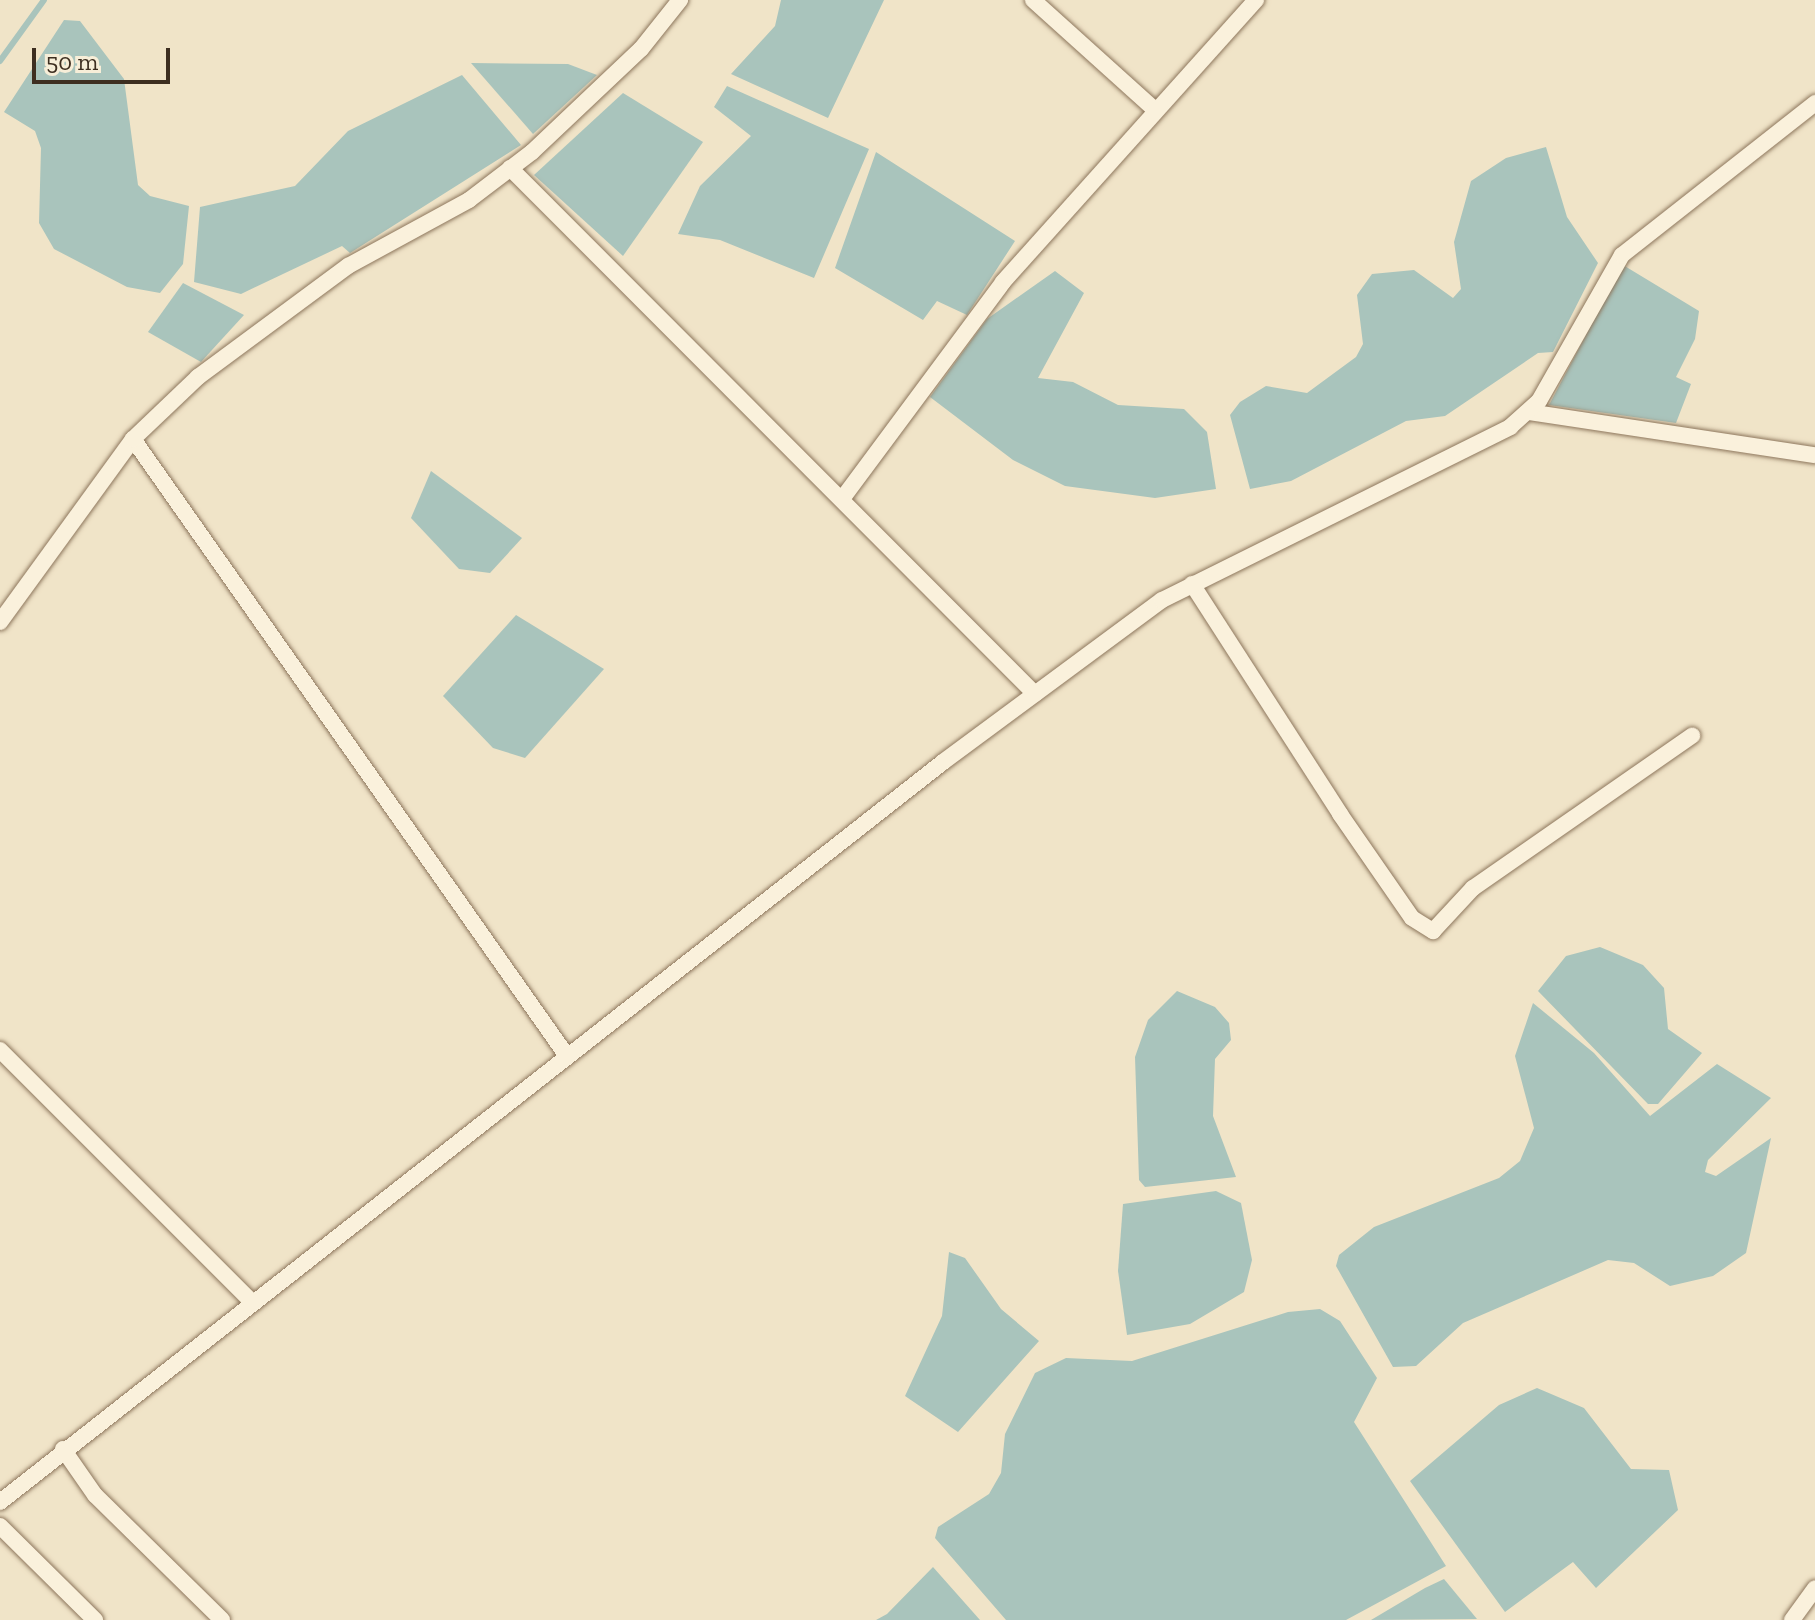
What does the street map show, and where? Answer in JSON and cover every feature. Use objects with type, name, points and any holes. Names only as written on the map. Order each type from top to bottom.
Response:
[{"type":"street","points":[[0,622],[133,439],[198,377],[348,266],[510,168],[641,49],[680,0]]},
{"type":"street","points":[[1033,0],[1153,108]]},
{"type":"street","points":[[842,499],[1003,282],[1153,108],[1256,0]]},
{"type":"street","points":[[0,1502],[63,1449],[1035,694],[1192,584],[1529,412],[1622,255],[1815,103]]},
{"type":"street","points":[[510,168],[1035,694]]},
{"type":"street","points":[[1529,412],[1815,455]]},
{"type":"street","points":[[133,439],[567,1056]]},
{"type":"street","points":[[1192,584],[1349,827],[1412,918],[1433,931],[1473,888],[1692,736]]},
{"type":"street","points":[[0,1050],[252,1302]]},
{"type":"street","points":[[63,1449],[95,1495],[222,1620]]},
{"type":"street","points":[[0,1526],[95,1620]]},
{"type":"street","points":[[1792,1620],[1815,1588]]},
{"type":"water","points":[[781,0],[884,0],[828,118],[731,74],[775,26]]},
{"type":"water","points":[[64,20],[80,21],[124,79],[138,185],[150,196],[189,206],[183,264],[160,293],[127,287],[54,249],[39,223],[41,148],[35,131],[4,112]]},
{"type":"water","points":[[471,63],[568,64],[597,75],[533,134]]},
{"type":"water","points":[[462,75],[521,145],[350,253],[342,246],[241,294],[194,282],[200,207],[295,186],[348,131]]},
{"type":"water","points":[[727,86],[869,149],[814,278],[720,240],[678,234],[700,186],[751,136],[714,107]]},
{"type":"water","points":[[623,93],[703,142],[623,256],[534,175]]},
{"type":"water","points":[[1546,147],[1567,217],[1598,263],[1553,352],[1538,353],[1445,416],[1406,421],[1291,481],[1250,489],[1230,415],[1240,402],[1266,386],[1307,393],[1356,357],[1363,344],[1357,295],[1372,274],[1414,270],[1453,298],[1461,289],[1454,242],[1471,181],[1506,158]]},
{"type":"water","points":[[876,152],[1015,241],[967,315],[937,301],[923,320],[835,268]]},
{"type":"water","points":[[1623,265],[1699,311],[1695,339],[1676,377],[1691,384],[1676,423],[1549,405]]},
{"type":"water","points":[[1055,271],[1084,293],[1038,378],[1073,382],[1118,405],[1184,409],[1207,432],[1216,489],[1155,498],[1065,486],[1013,460],[930,397],[987,319]]},
{"type":"water","points":[[183,283],[244,315],[201,362],[148,332]]},
{"type":"water","points":[[431,471],[522,538],[490,573],[459,569],[411,518]]},
{"type":"water","points":[[516,615],[604,669],[525,758],[493,748],[443,696]]},
{"type":"water","points":[[1600,947],[1643,965],[1664,988],[1668,1029],[1702,1053],[1658,1104],[1648,1104],[1538,991],[1566,956]]},
{"type":"water","points":[[1177,991],[1215,1007],[1229,1023],[1231,1040],[1215,1059],[1213,1116],[1236,1177],[1145,1187],[1139,1180],[1135,1057],[1148,1020]]},
{"type":"water","points":[[1533,1003],[1594,1053],[1650,1116],[1717,1064],[1771,1098],[1708,1160],[1705,1172],[1716,1176],[1771,1138],[1746,1253],[1713,1276],[1670,1286],[1634,1263],[1608,1260],[1463,1323],[1416,1366],[1393,1367],[1336,1266],[1339,1255],[1374,1227],[1499,1178],[1520,1161],[1534,1128],[1515,1056]]},
{"type":"water","points":[[1216,1191],[1241,1203],[1252,1260],[1244,1292],[1190,1324],[1127,1335],[1118,1271],[1123,1204]]},
{"type":"water","points":[[949,1252],[965,1258],[1001,1309],[1039,1341],[958,1432],[905,1396],[942,1316]]},
{"type":"water","points":[[1320,1309],[1340,1321],[1377,1378],[1354,1422],[1446,1566],[1346,1620],[1006,1620],[935,1538],[938,1527],[989,1494],[1001,1473],[1005,1434],[1035,1373],[1066,1358],[1132,1361],[1288,1312]]},
{"type":"water","points":[[1537,1388],[1584,1408],[1631,1469],[1669,1470],[1678,1510],[1596,1588],[1573,1562],[1505,1612],[1410,1481],[1499,1405]]},
{"type":"water","points":[[933,1567],[980,1620],[876,1620],[887,1614]]},
{"type":"water","points":[[1444,1579],[1477,1619],[1371,1620],[1425,1588]]},
{"type":"waterway","points":[[0,61],[44,0]]}]
